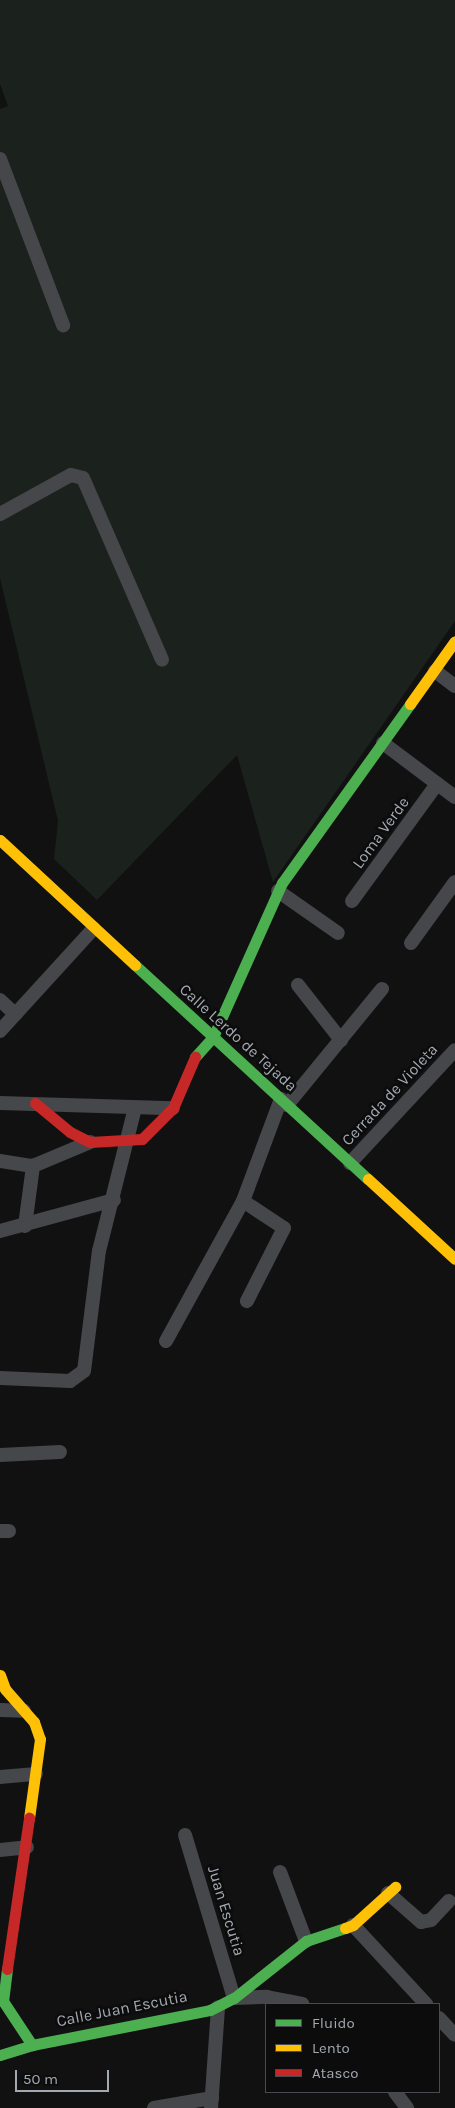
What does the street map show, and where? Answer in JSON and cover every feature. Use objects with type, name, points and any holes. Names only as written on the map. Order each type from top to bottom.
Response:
[{"type":"street","points":[[0,159],[63,325]]},
{"type":"street","points":[[0,514],[72,475],[83,478],[162,660]]},
{"type":"street","points":[[0,1161],[33,1166],[90,1142],[127,1142],[146,1136],[173,1108],[195,1057],[213,1037],[278,891],[455,641]]},
{"type":"street","points":[[435,671],[455,686]]},
{"type":"street","points":[[383,743],[455,797]]},
{"type":"street","name":"Loma Verde","points":[[352,901],[437,784]]},
{"type":"street","name":"Calle Lerdo de Tejada","points":[[0,840],[455,1259]]},
{"type":"street","points":[[411,943],[455,882]]},
{"type":"street","points":[[278,891],[338,933]]},
{"type":"street","points":[[0,1031],[94,928]]},
{"type":"street","points":[[298,985],[341,1040]]},
{"type":"street","points":[[166,1341],[243,1201],[284,1102],[341,1040],[382,989]]},
{"type":"street","points":[[0,1000],[15,1014]]},
{"type":"street","name":"Cerrada de Violeta","points":[[350,1163],[455,1050]]},
{"type":"street","points":[[0,1103],[173,1108]]},
{"type":"street","points":[[35,1103],[70,1132],[90,1142]]},
{"type":"street","points":[[0,1378],[70,1380],[84,1372],[99,1251],[114,1200],[135,1108]]},
{"type":"street","points":[[24,1226],[33,1166]]},
{"type":"street","points":[[0,1231],[114,1200]]},
{"type":"street","points":[[243,1201],[284,1228],[247,1301]]},
{"type":"street","points":[[0,1455],[60,1452]]},
{"type":"street","points":[[0,1675],[5,1689],[34,1722],[40,1739],[27,1847],[3,2001],[32,2044],[0,2055]]},
{"type":"street","points":[[0,1710],[24,1711]]},
{"type":"street","points":[[0,1777],[36,1774]]},
{"type":"street","name":"Juan Escutia","points":[[185,1835],[234,1998]]},
{"type":"street","points":[[0,1850],[27,1847]]},
{"type":"street","points":[[280,1872],[306,1941]]},
{"type":"street","points":[[425,2003],[353,1925],[392,1890],[421,1922],[431,1920],[449,1901]]},
{"type":"street","name":"Calle Juan Escutia","points":[[32,2044],[218,2007],[234,1998],[306,1941],[353,1925]]},
{"type":"street","points":[[234,1998],[267,1997],[297,2003]]},
{"type":"street","points":[[154,2108],[211,2103],[218,2007]]},
{"type":"street","points":[[440,2019],[455,2035]]},
{"type":"street","points":[[395,2093],[408,2108]]},
{"type":"shaded area","points":[[0,0],[455,0],[455,621],[273,882],[237,755],[97,900],[54,859],[58,821],[0,578],[0,109],[8,106],[0,84]]},
{"type":"traffic: fast","points":[[195,1057],[213,1037],[282,883],[410,704]]},
{"type":"traffic: fast","points":[[135,965],[368,1179]]},
{"type":"traffic: fast","points":[[0,2055],[32,2045],[210,2010],[234,1998],[306,1941],[345,1928]]},
{"type":"traffic: fast","points":[[7,1969],[3,2001],[32,2045]]},
{"type":"traffic: slow","points":[[410,704],[455,641]]},
{"type":"traffic: slow","points":[[0,840],[135,965]]},
{"type":"traffic: slow","points":[[368,1179],[455,1259]]},
{"type":"traffic: slow","points":[[0,1675],[5,1689],[34,1722],[40,1739],[29,1818]]},
{"type":"traffic: slow","points":[[345,1928],[353,1925],[395,1887]]},
{"type":"traffic: jam","points":[[35,1103],[70,1132],[90,1142],[142,1139],[173,1108],[195,1057]]},
{"type":"traffic: jam","points":[[7,1969],[29,1818]]}]
